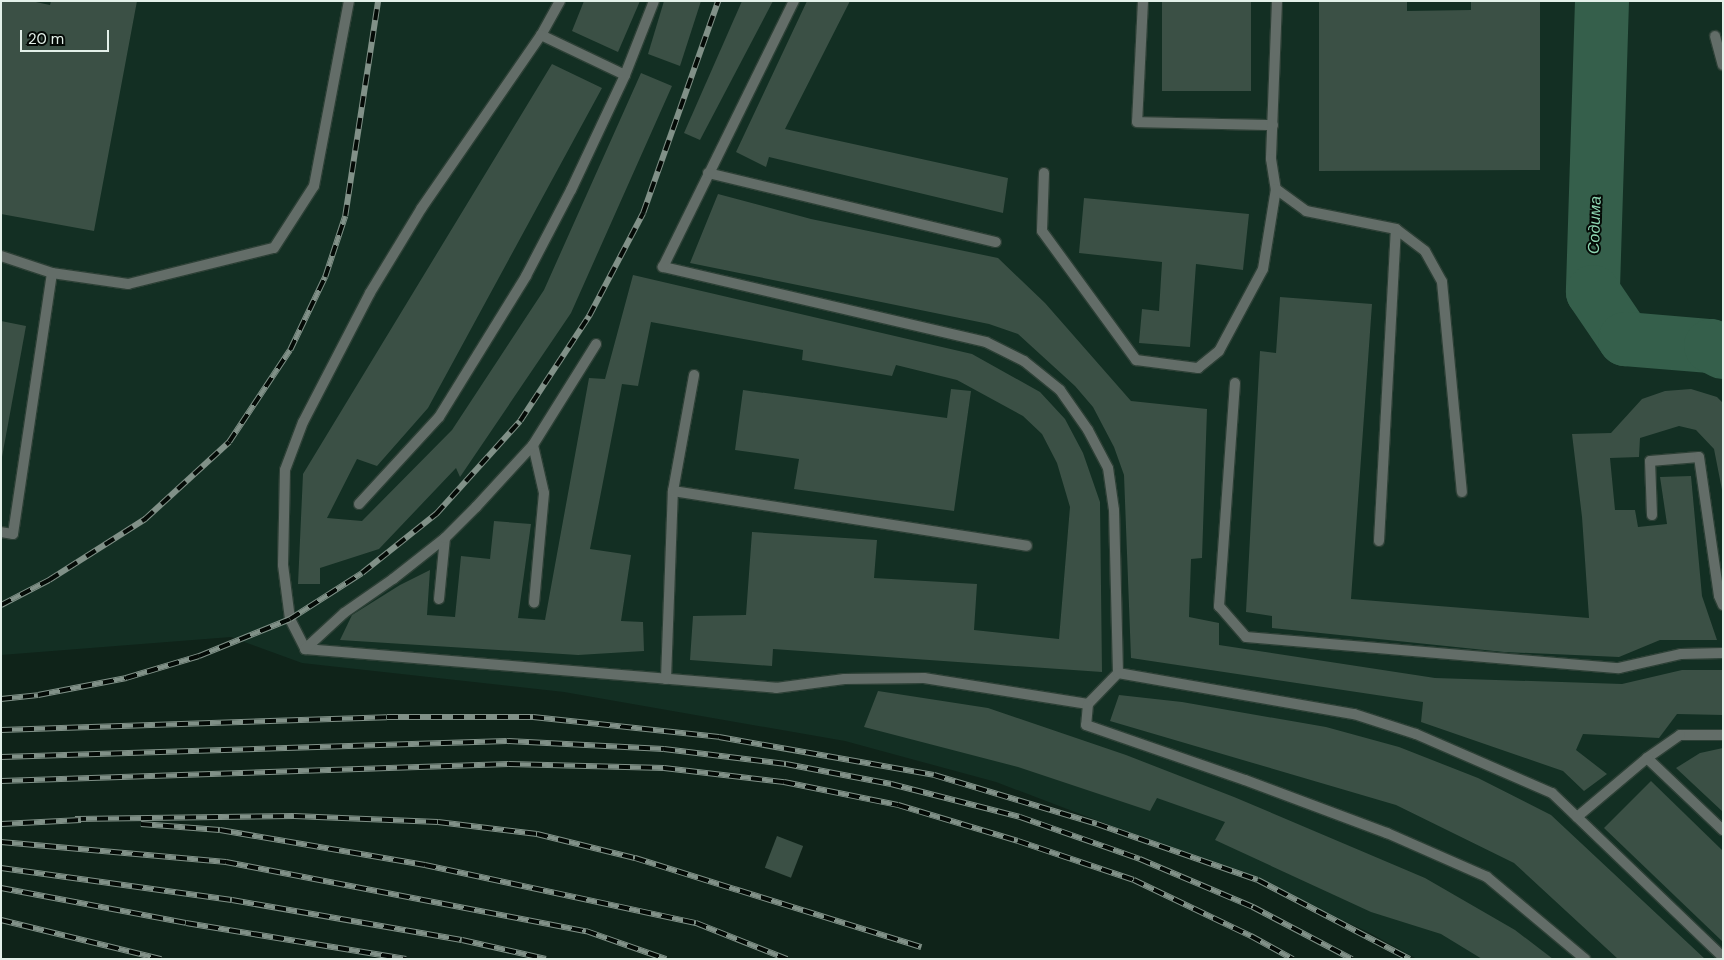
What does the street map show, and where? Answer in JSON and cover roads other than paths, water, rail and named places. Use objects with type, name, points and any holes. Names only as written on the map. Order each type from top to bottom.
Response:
[{"type":"lane","points":[[1,256],[52,273],[128,284],[274,248],[314,186],[349,1]]},
{"type":"lane","points":[[305,649],[290,619],[283,565],[286,519],[285,470],[288,462],[304,422],[370,294],[421,209],[541,35],[560,1]]},
{"type":"lane","points":[[359,504],[439,417],[526,276],[571,190],[624,75],[654,1]]},
{"type":"lane","points":[[794,1],[663,267],[986,342],[1024,361],[1060,390],[1088,430],[1108,468],[1114,510],[1118,673],[1088,704],[1086,726],[1245,780],[1360,823],[1487,877],[1585,959]]},
{"type":"lane","points":[[1143,1],[1137,122],[1273,125]]},
{"type":"lane","points":[[1044,173],[1042,232],[1136,360],[1198,368],[1219,351],[1263,269],[1276,190],[1271,159],[1276,1]]},
{"type":"lane","points":[[541,35],[624,75]]},
{"type":"lane","points":[[1715,36],[1723,65]]},
{"type":"lane","points":[[708,173],[996,242]]},
{"type":"lane","points":[[1276,190],[1306,211],[1396,229],[1425,251],[1442,282],[1462,492]]},
{"type":"lane","points":[[1378,541],[1396,229]]},
{"type":"lane","points":[[1,532],[13,534],[52,273]]},
{"type":"lane","points":[[305,649],[344,613],[393,579],[445,538],[533,445],[596,344]]},
{"type":"lane","points":[[666,679],[673,491],[694,375]]},
{"type":"lane","points":[[1234,383],[1219,606],[1246,637],[1619,668],[1681,654],[1723,653]]},
{"type":"lane","points":[[533,445],[544,493],[534,603]]},
{"type":"lane","points":[[1652,515],[1650,461],[1699,457],[1719,596],[1723,605]]},
{"type":"lane","points":[[673,491],[1027,546]]},
{"type":"lane","points":[[439,599],[445,538]]},
{"type":"lane","points":[[305,649],[776,688],[844,678],[924,678],[1088,704]]},
{"type":"lane","points":[[1118,673],[1354,714],[1416,734],[1552,793],[1723,957]]},
{"type":"lane","points":[[1577,817],[1647,758],[1680,735],[1723,734]]},
{"type":"lane","points":[[1647,758],[1723,830]]},
{"type":"waterway","name":"Содима","points":[[1602,1],[1593,292],[1625,339],[1711,346],[1723,352]]},
{"type":"railway","points":[[1,605],[49,580],[145,519],[229,442],[290,350],[325,277],[345,216],[378,1]]},
{"type":"railway","points":[[1,699],[38,695],[126,678],[199,656],[290,619],[362,573],[436,514],[520,421],[589,316],[643,213],[718,1]]},
{"type":"railway","points":[[1,730],[387,717],[533,717],[719,737],[934,775],[1097,824],[1258,880],[1410,959]]},
{"type":"railway","points":[[1,757],[507,741],[664,749],[786,764],[891,784],[1020,817],[1140,859],[1253,907],[1352,959]]},
{"type":"railway","points":[[1,781],[509,764],[664,768],[784,782],[898,805],[1018,841],[1134,880],[1251,936],[1293,959]]},
{"type":"railway","points":[[75,819],[294,816],[438,822],[537,834],[635,858],[921,947]]},
{"type":"railway","points":[[1,824],[81,820]]},
{"type":"railway","points":[[141,824],[220,830],[425,865],[696,923],[787,959]]},
{"type":"railway","points":[[1,842],[226,862],[586,931],[666,959]]},
{"type":"railway","points":[[1,868],[232,900],[462,940],[546,959]]},
{"type":"railway","points":[[1,888],[186,923],[406,959]]},
{"type":"railway","points":[[1,920],[161,959]]}]
